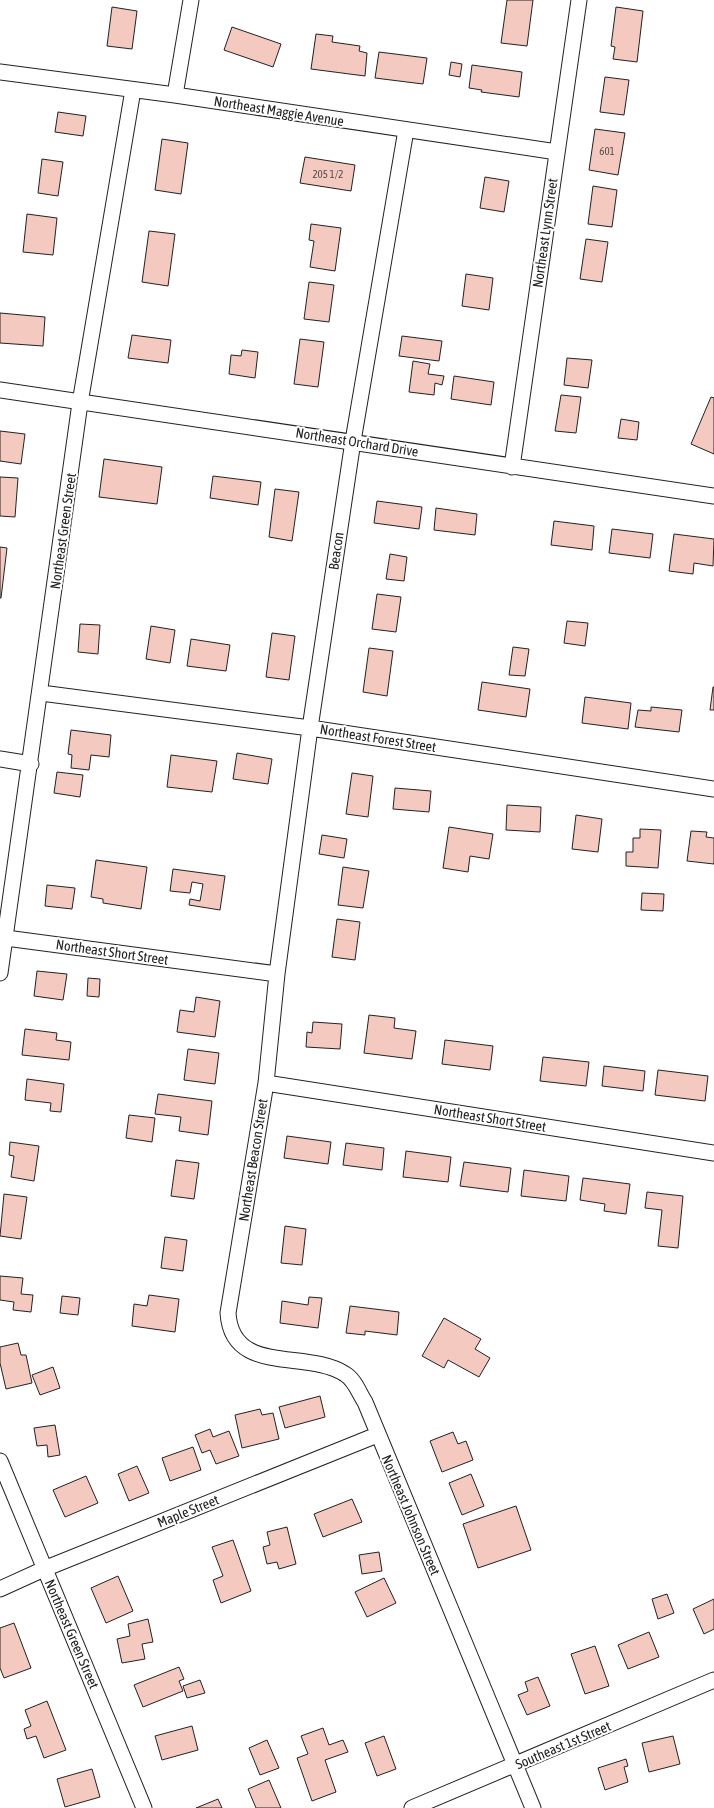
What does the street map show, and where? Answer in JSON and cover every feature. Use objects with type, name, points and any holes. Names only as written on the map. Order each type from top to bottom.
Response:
[{"type":"street","points":[[175,95],[191,0]]},
{"type":"street","name":"Northeast Lynn Street","points":[[512,466],[579,0]]},
{"type":"street","name":"Northeast Maggie Avenue","points":[[0,72],[175,95],[557,152]]},
{"type":"street","name":"Northeast Green Street","points":[[0,973],[41,693],[80,403],[133,90]]},
{"type":"street","name":"Beacon","points":[[277,974],[310,728],[353,441],[406,130]]},
{"type":"street","name":"Northeast Orchard Drive","points":[[0,390],[714,496]]},
{"type":"street","name":"Northeast Forest Street","points":[[41,693],[310,728],[714,789]]},
{"type":"street","points":[[0,760],[30,764]]},
{"type":"street","name":"Northeast Short Street","points":[[6,938],[277,974]]},
{"type":"street","name":"Northeast Beacon Street","points":[[237,1342],[229,1327],[228,1313],[266,1083],[277,974]]},
{"type":"street","name":"Northeast Short Street","points":[[266,1083],[714,1153]]},
{"type":"street","name":"Northeast Johnson Street","points":[[237,1342],[245,1348],[270,1357],[321,1365],[346,1374],[354,1382],[365,1402],[377,1435],[534,1808]]},
{"type":"street","name":"Maple Street","points":[[0,1590],[44,1569],[377,1435]]},
{"type":"street","name":"Northeast Green Street","points":[[0,1461],[144,1808]]},
{"type":"street","name":"Southeast 1st Street","points":[[412,1808],[714,1680]]},
{"type":"building","points":[[507,0],[533,0],[527,46],[501,43]]},
{"type":"building","points":[[112,7],[137,11],[132,49],[107,46]]},
{"type":"building","points":[[616,7],[643,11],[637,62],[613,59],[615,47],[611,46]]},
{"type":"building","points":[[232,27],[281,44],[273,67],[224,50]]},
{"type":"building","points":[[316,34],[333,36],[332,42],[360,46],[359,51],[367,53],[365,76],[311,69]]},
{"type":"building","points":[[379,52],[427,58],[423,84],[375,78]]},
{"type":"building","points":[[451,62],[462,64],[460,77],[449,75]]},
{"type":"building","points":[[472,65],[522,72],[519,97],[481,92],[482,90],[469,88]]},
{"type":"building","points":[[605,77],[629,80],[624,115],[600,112]]},
{"type":"building","points":[[58,112],[86,116],[83,136],[55,132]]},
{"type":"building","points":[[595,129],[625,133],[618,175],[589,170]]},
{"type":"building","points":[[162,139],[188,143],[181,194],[155,190]]},
{"type":"building","points":[[305,157],[355,165],[351,191],[300,183]]},
{"type":"building","points":[[42,159],[63,162],[58,196],[38,193]]},
{"type":"building","points":[[485,177],[509,181],[504,212],[480,208]]},
{"type":"building","points":[[593,186],[617,190],[612,227],[588,224]]},
{"type":"building","points":[[27,214],[57,218],[53,255],[23,252]]},
{"type":"building","points":[[311,224],[341,228],[335,271],[310,267],[314,241],[309,240]]},
{"type":"building","points":[[149,231],[175,234],[168,286],[142,282]]},
{"type":"building","points":[[586,239],[608,242],[602,282],[580,279]]},
{"type":"building","points":[[466,274],[493,278],[489,310],[462,306]]},
{"type":"building","points":[[309,282],[334,285],[329,322],[304,319]]},
{"type":"building","points":[[0,313],[45,317],[43,346],[0,343]]},
{"type":"building","points":[[132,335],[171,340],[168,363],[128,358]]},
{"type":"building","points":[[402,336],[442,341],[439,361],[399,356]]},
{"type":"building","points":[[300,339],[324,342],[318,387],[294,384]]},
{"type":"building","points":[[242,350],[258,352],[255,378],[229,374],[231,355],[241,356]]},
{"type":"building","points":[[567,358],[592,360],[588,388],[564,385]]},
{"type":"building","points":[[413,361],[430,364],[428,374],[444,376],[442,385],[435,383],[434,395],[409,392]]},
{"type":"building","points":[[454,376],[494,382],[491,405],[451,399]]},
{"type":"building","points":[[561,395],[581,397],[576,433],[555,431]]},
{"type":"building","points":[[711,397],[714,398],[714,454],[691,444]]},
{"type":"building","points":[[621,419],[639,422],[637,440],[618,438]]},
{"type":"building","points":[[0,431],[25,434],[21,464],[0,461]]},
{"type":"building","points":[[104,459],[162,467],[157,504],[99,497]]},
{"type":"building","points":[[213,476],[261,482],[258,505],[210,498]]},
{"type":"building","points":[[0,477],[18,478],[15,517],[0,516]]},
{"type":"building","points":[[275,489],[299,492],[292,541],[269,537]]},
{"type":"building","points":[[377,501],[422,507],[419,529],[374,523]]},
{"type":"building","points":[[436,508],[477,514],[475,535],[434,530]]},
{"type":"building","points":[[554,521],[594,526],[592,550],[551,545]]},
{"type":"building","points":[[612,529],[653,534],[650,558],[609,553]]},
{"type":"building","points":[[674,534],[714,539],[713,566],[694,563],[693,574],[669,571]]},
{"type":"building","points":[[0,547],[7,548],[1,598],[0,598]]},
{"type":"building","points":[[390,554],[407,557],[404,581],[386,579]]},
{"type":"building","points":[[377,594],[401,597],[396,632],[372,629]]},
{"type":"building","points":[[567,621],[588,623],[585,646],[564,643]]},
{"type":"building","points":[[80,624],[100,625],[98,654],[78,652]]},
{"type":"building","points":[[151,626],[175,630],[170,663],[146,659]]},
{"type":"building","points":[[272,633],[295,636],[289,680],[266,677]]},
{"type":"building","points":[[191,639],[230,645],[226,671],[187,666]]},
{"type":"building","points":[[513,647],[529,649],[525,676],[509,675]]},
{"type":"building","points":[[369,648],[393,651],[387,696],[363,692]]},
{"type":"building","points":[[482,682],[530,689],[526,717],[478,710]]},
{"type":"building","points":[[713,687],[714,710],[710,710]]},
{"type":"building","points":[[585,697],[631,703],[628,729],[582,723]]},
{"type":"building","points":[[651,707],[682,710],[679,732],[635,727],[638,710],[651,711]]},
{"type":"building","points":[[71,730],[111,735],[109,757],[91,755],[89,770],[71,768],[72,755],[68,754]]},
{"type":"building","points":[[237,753],[272,759],[268,784],[233,779]]},
{"type":"building","points":[[171,755],[217,761],[212,792],[167,787]]},
{"type":"building","points":[[57,772],[83,775],[80,797],[54,793]]},
{"type":"building","points":[[352,773],[373,776],[368,817],[346,814]]},
{"type":"building","points":[[395,788],[431,791],[429,812],[393,809]]},
{"type":"building","points":[[507,805],[541,807],[540,832],[506,830]]},
{"type":"building","points":[[576,815],[602,819],[598,852],[572,849]]},
{"type":"building","points":[[449,827],[493,834],[489,859],[470,856],[468,872],[443,868]]},
{"type":"building","points":[[640,829],[661,830],[658,868],[626,866],[626,852],[633,852],[633,838],[640,838]]},
{"type":"building","points":[[691,831],[707,832],[706,837],[714,838],[714,864],[687,861]]},
{"type":"building","points":[[322,835],[347,839],[344,858],[319,854]]},
{"type":"building","points":[[96,860],[147,867],[141,909],[103,903],[103,899],[91,897]]},
{"type":"building","points":[[343,867],[369,871],[363,908],[338,905]]},
{"type":"building","points":[[173,869],[225,876],[220,910],[189,905],[190,899],[200,901],[203,884],[192,882],[190,893],[170,891]]},
{"type":"building","points":[[47,885],[75,888],[72,909],[45,906]]},
{"type":"building","points":[[642,893],[664,894],[663,911],[641,910]]},
{"type":"building","points":[[337,919],[360,922],[355,960],[332,957]]},
{"type":"building","points":[[37,971],[67,974],[63,1000],[34,996]]},
{"type":"building","points":[[88,978],[100,979],[99,997],[87,996]]},
{"type":"building","points":[[196,997],[220,1001],[215,1037],[177,1032],[180,1010],[194,1012]]},
{"type":"building","points":[[369,1015],[395,1018],[394,1028],[416,1031],[412,1059],[364,1053]]},
{"type":"building","points":[[313,1022],[342,1024],[340,1049],[306,1047],[307,1032],[312,1033]]},
{"type":"building","points":[[25,1029],[57,1033],[56,1040],[71,1042],[69,1060],[22,1055]]},
{"type":"building","points":[[445,1040],[493,1046],[490,1070],[442,1064]]},
{"type":"building","points":[[188,1049],[219,1053],[215,1084],[184,1080]]},
{"type":"building","points":[[543,1057],[589,1062],[586,1086],[540,1081]]},
{"type":"building","points":[[604,1066],[645,1071],[643,1091],[602,1086]]},
{"type":"building","points":[[658,1070],[708,1076],[705,1101],[655,1095]]},
{"type":"building","points":[[27,1079],[64,1084],[61,1112],[50,1111],[51,1103],[25,1100]]},
{"type":"building","points":[[158,1094],[212,1101],[208,1135],[179,1131],[181,1117],[155,1114]]},
{"type":"building","points":[[129,1115],[155,1118],[152,1142],[126,1138]]},
{"type":"building","points":[[287,1136],[331,1142],[328,1164],[284,1158]]},
{"type":"building","points":[[10,1142],[39,1146],[34,1181],[11,1177],[14,1156],[9,1155]]},
{"type":"building","points":[[346,1143],[384,1148],[382,1170],[343,1165]]},
{"type":"building","points":[[406,1151],[451,1157],[448,1182],[403,1177]]},
{"type":"building","points":[[176,1160],[199,1163],[194,1199],[171,1196]]},
{"type":"building","points":[[464,1162],[511,1168],[508,1192],[460,1186]]},
{"type":"building","points":[[524,1170],[569,1176],[566,1201],[521,1196]]},
{"type":"building","points":[[583,1178],[630,1184],[626,1214],[604,1211],[605,1204],[580,1200]]},
{"type":"building","points":[[647,1192],[683,1196],[678,1248],[658,1246],[662,1210],[645,1208]]},
{"type":"building","points":[[4,1194],[27,1197],[21,1239],[0,1236]]},
{"type":"building","points":[[285,1226],[306,1229],[302,1265],[281,1263]]},
{"type":"building","points":[[165,1237],[187,1240],[183,1271],[161,1268]]},
{"type":"building","points":[[0,1276],[23,1278],[21,1294],[33,1295],[31,1312],[13,1310],[14,1302],[0,1300]]},
{"type":"building","points":[[149,1295],[179,1299],[175,1332],[132,1326],[134,1304],[147,1306]]},
{"type":"building","points":[[62,1296],[80,1298],[78,1315],[60,1313]]},
{"type":"building","points":[[309,1297],[322,1298],[318,1328],[280,1323],[282,1301],[308,1305]]},
{"type":"building","points":[[350,1306],[399,1312],[397,1335],[365,1331],[365,1335],[346,1333]]},
{"type":"building","points":[[444,1318],[481,1339],[475,1349],[490,1358],[479,1377],[448,1360],[444,1368],[422,1356]]},
{"type":"building","points":[[18,1343],[21,1355],[26,1355],[32,1383],[6,1389],[0,1363],[0,1347]]},
{"type":"building","points":[[53,1367],[60,1388],[40,1395],[32,1375]]},
{"type":"building","points":[[320,1396],[325,1417],[285,1428],[279,1407]]},
{"type":"building","points":[[260,1409],[262,1415],[273,1413],[279,1439],[242,1448],[235,1415]]},
{"type":"building","points":[[55,1425],[60,1455],[48,1457],[47,1445],[37,1446],[34,1428]]},
{"type":"building","points":[[210,1429],[213,1437],[229,1431],[239,1456],[216,1464],[210,1450],[202,1453],[195,1435]]},
{"type":"building","points":[[453,1432],[458,1444],[466,1441],[473,1460],[442,1472],[430,1441]]},
{"type":"building","points":[[193,1447],[201,1470],[170,1481],[162,1458]]},
{"type":"building","points":[[137,1466],[149,1493],[129,1501],[118,1474]]},
{"type":"building","points":[[471,1474],[484,1506],[462,1515],[449,1483]]},
{"type":"building","points":[[86,1476],[98,1503],[65,1517],[53,1490]]},
{"type":"building","points":[[352,1499],[362,1522],[323,1537],[314,1514]]},
{"type":"building","points":[[516,1506],[531,1550],[478,1568],[463,1524]]},
{"type":"building","points":[[287,1527],[296,1564],[279,1569],[277,1562],[267,1564],[263,1547],[270,1545],[267,1532]]},
{"type":"building","points":[[233,1540],[251,1591],[221,1603],[213,1580],[223,1576],[212,1547]]},
{"type":"building","points":[[379,1552],[382,1571],[362,1574],[359,1555]]},
{"type":"building","points":[[118,1576],[133,1611],[106,1623],[91,1588]]},
{"type":"building","points":[[384,1578],[396,1603],[367,1617],[355,1592]]},
{"type":"building","points":[[667,1594],[674,1613],[658,1619],[652,1599]]},
{"type":"building","points":[[714,1599],[714,1629],[704,1634],[693,1609]]},
{"type":"building","points":[[148,1619],[153,1642],[142,1644],[145,1659],[122,1663],[117,1639],[130,1636],[128,1624]]},
{"type":"building","points":[[14,1623],[31,1668],[4,1678],[0,1668],[0,1628]]},
{"type":"building","points":[[649,1632],[659,1657],[628,1669],[618,1645]]},
{"type":"building","points":[[595,1646],[609,1686],[585,1694],[571,1654]]},
{"type":"building","points":[[179,1667],[184,1679],[179,1681],[183,1691],[143,1707],[134,1685]]},
{"type":"building","points":[[538,1677],[550,1706],[527,1715],[518,1695],[528,1691],[525,1682]]},
{"type":"building","points":[[200,1680],[205,1693],[187,1698],[183,1686]]},
{"type":"building","points":[[47,1701],[66,1750],[44,1758],[36,1736],[27,1739],[24,1729],[31,1726],[25,1710]]},
{"type":"building","points":[[192,1726],[198,1750],[162,1760],[155,1736]]},
{"type":"building","points":[[323,1728],[329,1745],[343,1740],[348,1752],[325,1760],[336,1792],[312,1801],[297,1758],[308,1754],[301,1736]]},
{"type":"building","points":[[384,1736],[396,1769],[377,1776],[365,1743]]},
{"type":"building","points":[[673,1736],[680,1764],[649,1772],[642,1743]]},
{"type":"building","points":[[267,1740],[279,1768],[260,1775],[249,1748]]},
{"type":"building","points":[[626,1759],[628,1766],[624,1767],[628,1782],[605,1790],[598,1768]]},
{"type":"building","points":[[92,1769],[100,1797],[65,1807],[57,1779]]},
{"type":"building","points":[[269,1780],[281,1808],[256,1808],[248,1789]]},
{"type":"building","points":[[218,1799],[222,1808],[196,1808]]}]
